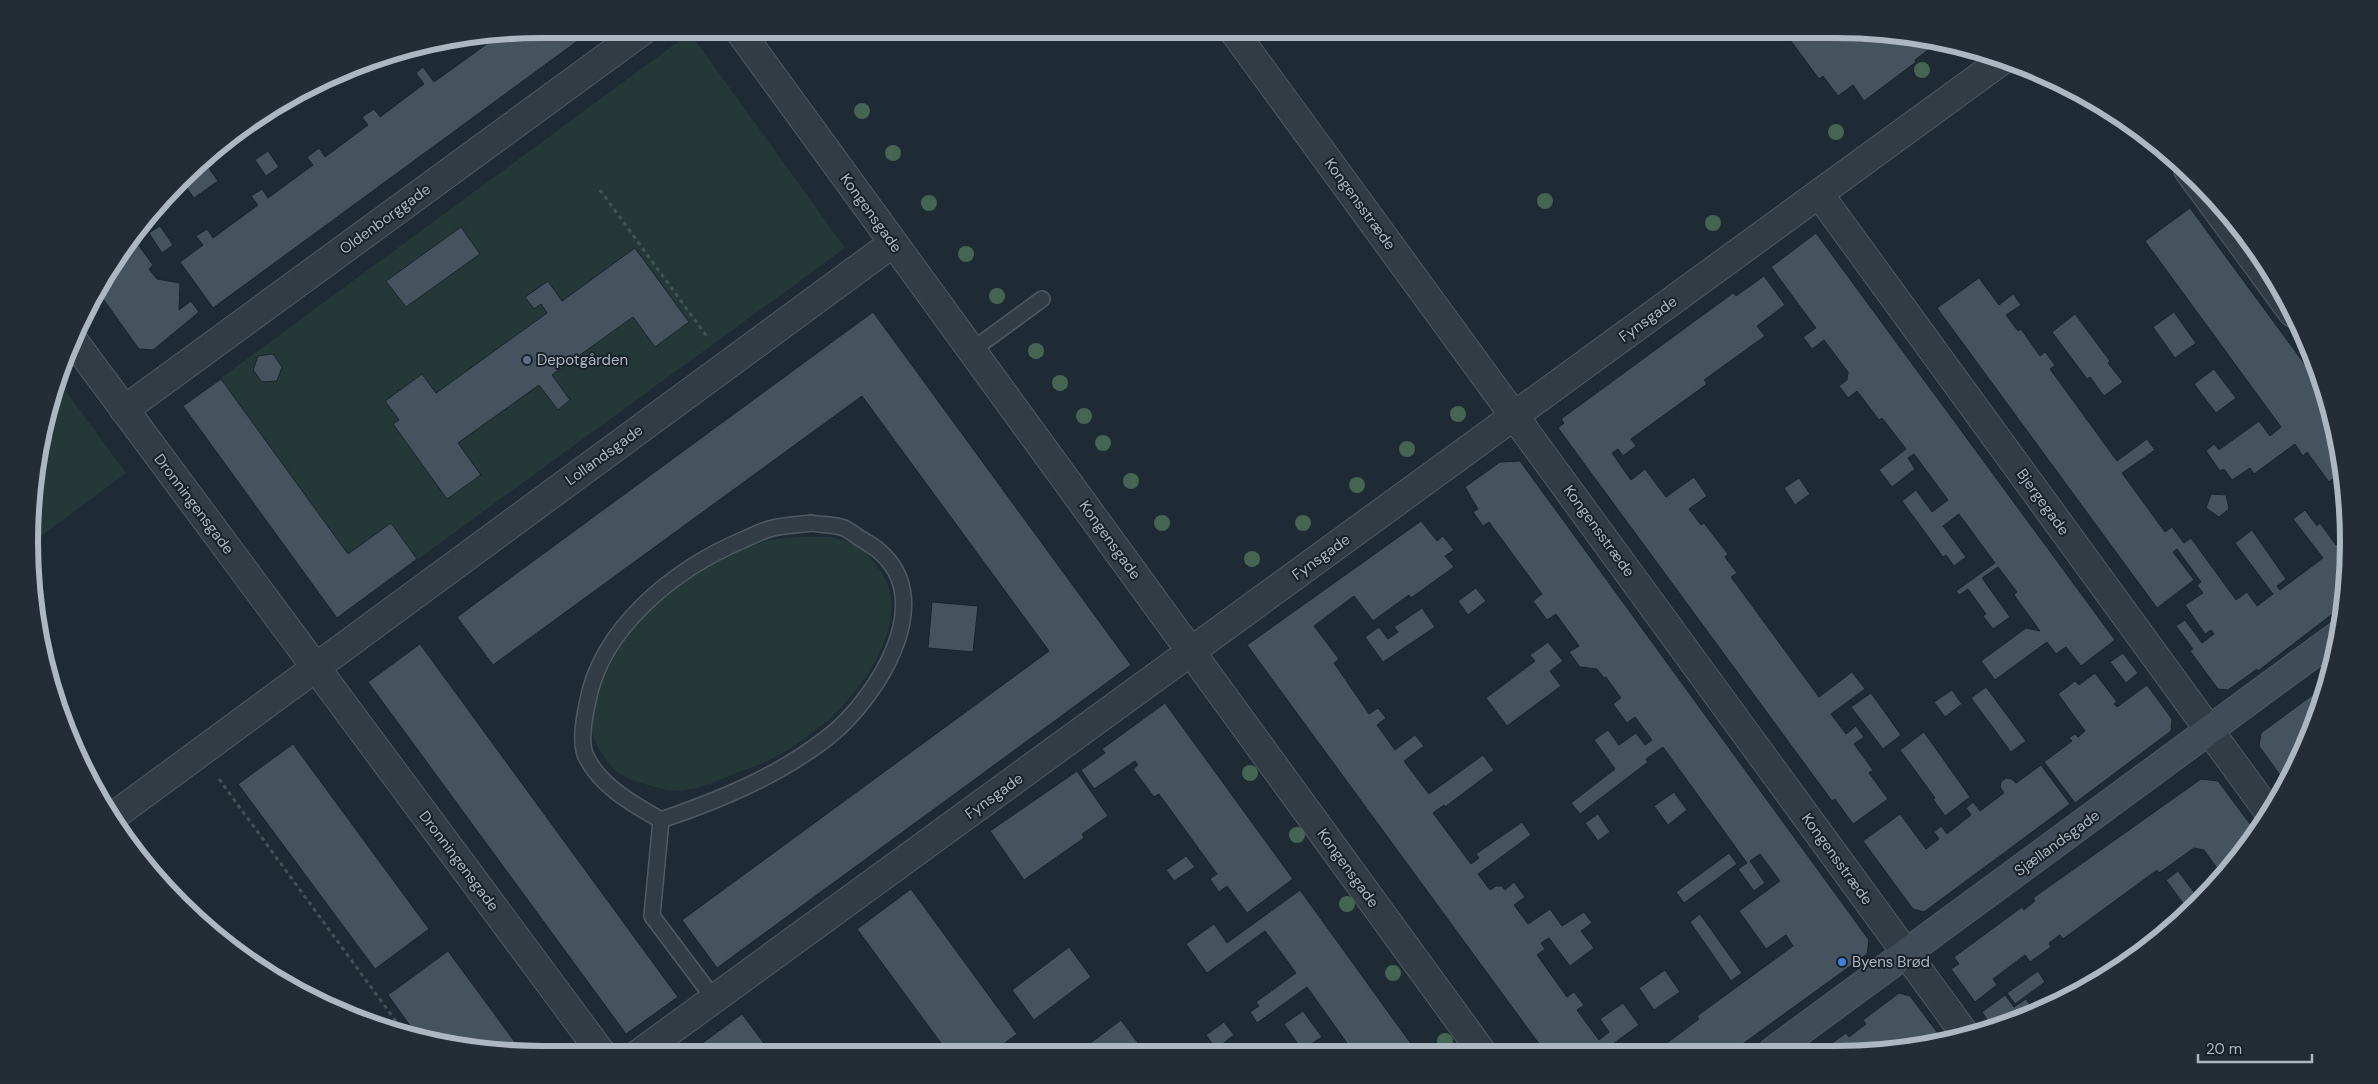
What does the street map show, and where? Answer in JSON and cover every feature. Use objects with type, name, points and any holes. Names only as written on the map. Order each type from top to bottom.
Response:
[{"type":"street","name":"Oldenborggade","points":[[124,410],[632,38]]},
{"type":"street","name":"Kongensgade","points":[[745,38],[1478,1046]]},
{"type":"street","name":"Kongensstræde","points":[[1239,38],[1962,1030]]},
{"type":"street","name":"Fynsgade","points":[[651,1046],[1997,64]]},
{"type":"street","name":"Bjergegade","points":[[1819,194],[2265,807]]},
{"type":"street","points":[[2230,227],[2253,259]]},
{"type":"street","name":"Lollandsgade","points":[[316,667],[893,243]]},
{"type":"street","name":"Dronningensgade","points":[[77,346],[596,1046]]},
{"type":"street","name":"Sjællandsgade","points":[[1781,1046],[2331,641]]},
{"type":"street","points":[[117,813],[316,667]]},
{"type":"lane","points":[[972,351],[1042,299]]},
{"type":"lane","points":[[811,523],[844,528],[880,551],[891,564],[899,581],[904,606],[900,633],[885,670],[865,700],[843,724],[801,757],[758,781],[706,805],[661,820],[639,808],[613,789],[595,769],[585,753],[584,719],[590,686],[605,654],[624,626],[656,593],[689,569],[728,546],[772,528],[811,523]]},
{"type":"lane","points":[[661,820],[652,916],[715,1000]]},
{"type":"path","points":[[600,190],[728,364]]},
{"type":"path","points":[[200,753],[399,1026]]},
{"type":"green space","points":[[683,38],[694,38],[845,248],[337,618],[183,406]]},
{"type":"green space","points":[[62,386],[126,473],[38,538],[42,476],[47,444]]},
{"type":"green space","points":[[832,537],[853,544],[868,554],[888,586],[891,607],[888,629],[880,651],[854,692],[838,710],[812,733],[783,753],[761,764],[697,788],[678,791],[642,784],[631,780],[613,768],[601,752],[593,735],[592,718],[594,704],[613,659],[630,633],[645,615],[696,575],[743,549],[784,538]]},
{"type":"building","points":[[582,38],[213,308],[180,262],[203,245],[196,236],[207,229],[213,238],[258,205],[251,196],[262,189],[268,198],[313,165],[307,157],[319,148],[325,157],[368,125],[362,117],[374,109],[380,117],[424,84],[416,73],[423,67],[434,82],[491,41]]},
{"type":"building","points":[[1789,38],[1869,39],[1932,47],[1915,60],[1916,62],[1864,101],[1853,85],[1838,96],[1823,76],[1819,79]]},
{"type":"building","points":[[268,151],[279,167],[266,176],[255,160]]},
{"type":"building","points":[[207,165],[218,181],[194,198],[185,185]]},
{"type":"building","points":[[2190,208],[2311,373],[2331,444],[2336,481],[2334,478],[2329,482],[2307,452],[2303,456],[2295,444],[2254,474],[2250,468],[2232,480],[2224,469],[2220,471],[2206,451],[2214,444],[2219,450],[2259,421],[2270,436],[2281,427],[2145,241]]},
{"type":"building","points":[[160,226],[173,245],[162,253],[149,233]]},
{"type":"building","points":[[461,227],[480,254],[406,307],[386,281]]},
{"type":"building","points":[[1816,233],[2115,640],[2081,666],[2066,647],[2056,654],[2047,642],[1995,680],[1981,661],[2026,628],[2040,631],[2014,595],[2017,592],[1998,567],[1982,578],[2010,617],[1993,629],[1983,616],[1986,614],[1968,589],[1959,595],[1956,591],[1995,563],[1959,514],[1943,526],[1966,557],[1954,566],[1946,555],[1943,557],[1902,501],[1916,490],[1932,512],[1948,500],[1914,454],[1908,458],[1915,469],[1892,487],[1879,470],[1906,449],[1882,418],[1879,420],[1857,391],[1848,398],[1839,386],[1847,380],[1848,372],[1824,340],[1812,349],[1803,337],[1816,328],[1771,267]]},
{"type":"building","points":[[137,243],[153,265],[149,269],[157,279],[180,283],[179,310],[191,301],[199,312],[153,350],[139,349],[102,297]]},
{"type":"building","name":"Depotgården","points":[[635,248],[689,322],[655,347],[633,317],[552,375],[570,400],[558,410],[539,385],[458,443],[481,475],[447,499],[393,424],[399,420],[385,401],[422,374],[436,393],[547,313],[541,304],[534,309],[525,297],[548,281],[562,301]]},
{"type":"building","points":[[1764,276],[1785,305],[1757,326],[1765,336],[1704,380],[1707,384],[1631,439],[1636,446],[1623,456],[1618,449],[1612,453],[1631,480],[1645,469],[1666,497],[1694,477],[1707,496],[1689,509],[1701,525],[1704,523],[1728,554],[1725,557],[1737,573],[1731,577],[1819,697],[1852,672],[1865,689],[1831,714],[1846,734],[1856,726],[1864,737],[1854,744],[1873,770],[1869,773],[1888,799],[1853,824],[1835,799],[1832,801],[1558,428],[1564,423],[1561,419],[1733,293],[1736,296]]},
{"type":"building","points":[[1979,278],[1999,305],[2013,294],[2021,305],[2006,315],[2018,331],[2021,329],[2040,356],[2045,352],[2055,365],[2050,369],[2117,461],[2147,439],[2155,450],[2122,473],[2165,532],[2172,527],[2184,543],[2191,538],[2236,600],[2247,592],[2257,606],[2273,594],[2235,543],[2252,530],[2286,579],[2277,586],[2280,590],[2323,558],[2293,519],[2305,510],[2317,526],[2320,523],[2336,545],[2340,542],[2335,612],[2258,671],[2257,669],[2228,690],[2218,689],[2190,651],[2193,649],[2176,626],[2185,620],[2202,643],[2214,634],[2211,630],[2205,634],[2185,605],[2203,593],[2197,585],[2201,582],[2177,549],[2173,552],[2194,580],[2157,608],[1937,308]]},
{"type":"building","points":[[873,312],[1131,665],[717,968],[682,920],[1049,651],[862,396],[493,665],[457,617]]},
{"type":"building","points":[[2174,312],[2196,343],[2175,358],[2153,327]]},
{"type":"building","points":[[2075,314],[2123,382],[2104,396],[2090,377],[2087,379],[2052,332]]},
{"type":"building","points":[[273,354],[282,367],[277,381],[262,382],[253,370],[258,356]]},
{"type":"building","points":[[2214,369],[2236,398],[2216,413],[2194,384]]},
{"type":"building","points":[[221,379],[348,554],[391,523],[417,559],[337,618],[183,406]]},
{"type":"building","points":[[1520,461],[1869,940],[1867,954],[1740,1046],[1663,1046],[1699,1019],[1697,1016],[1793,946],[1786,935],[1766,949],[1739,911],[1780,881],[1760,854],[1750,861],[1765,883],[1754,891],[1738,869],[1747,863],[1663,747],[1646,759],[1648,762],[1580,814],[1571,803],[1615,769],[1594,740],[1608,730],[1619,745],[1636,733],[1645,745],[1652,740],[1635,717],[1627,723],[1613,704],[1621,698],[1606,677],[1604,678],[1597,669],[1580,667],[1569,652],[1579,646],[1556,614],[1547,620],[1533,601],[1542,594],[1489,522],[1483,526],[1473,512],[1478,509],[1465,487],[1500,462]]},
{"type":"building","points":[[1799,478],[1810,494],[1795,505],[1784,488]]},
{"type":"building","points":[[2211,494],[2226,495],[2229,509],[2219,517],[2206,508]]},
{"type":"building","points":[[1421,521],[1437,541],[1443,536],[1454,550],[1445,556],[1454,567],[1411,598],[1409,595],[1373,621],[1354,596],[1314,626],[1339,659],[1334,663],[1369,714],[1378,708],[1386,718],[1377,725],[1395,750],[1415,735],[1424,746],[1404,761],[1429,794],[1483,755],[1494,770],[1445,807],[1444,805],[1433,813],[1471,864],[1479,858],[1476,854],[1522,822],[1531,835],[1478,874],[1490,890],[1496,886],[1502,886],[1505,890],[1514,882],[1525,897],[1514,905],[1528,924],[1550,909],[1562,926],[1584,912],[1592,923],[1581,931],[1594,948],[1570,966],[1549,938],[1541,943],[1545,949],[1537,955],[1567,997],[1574,992],[1584,1005],[1577,1010],[1599,1040],[1609,1032],[1600,1019],[1623,1003],[1639,1025],[1610,1046],[1541,1046],[1247,645]]},
{"type":"building","points":[[1476,588],[1486,601],[1468,615],[1458,601]]},
{"type":"building","points":[[932,602],[978,606],[973,652],[928,648]]},
{"type":"building","points":[[1422,608],[1435,627],[1383,662],[1365,637],[1379,627],[1388,639],[1398,632],[1394,627]]},
{"type":"building","points":[[1548,642],[1563,661],[1550,671],[1561,686],[1507,726],[1486,698],[1535,661],[1530,655]]},
{"type":"building","points":[[420,644],[678,997],[626,1034],[368,682]]},
{"type":"building","points":[[2123,653],[2138,673],[2126,683],[2110,662]]},
{"type":"building","points":[[2095,673],[2117,702],[2114,704],[2117,707],[2147,685],[2172,719],[2171,731],[2075,803],[2044,762],[2072,741],[2069,738],[2075,734],[2078,737],[2085,731],[2058,694],[2075,681],[2079,685]]},
{"type":"building","points":[[1986,687],[2026,741],[2011,752],[1971,698]]},
{"type":"building","points":[[1952,690],[1962,704],[1945,717],[1934,702]]},
{"type":"building","points":[[2318,691],[2302,735],[2282,777],[2259,746],[2261,733]]},
{"type":"building","points":[[1871,693],[1901,735],[1883,749],[1851,707]]},
{"type":"building","points":[[1165,703],[1293,879],[1247,913],[1227,886],[1219,892],[1210,879],[1217,874],[1159,794],[1154,797],[1133,769],[1138,765],[1135,761],[1094,789],[1081,770],[1105,753],[1102,749]]},
{"type":"building","points":[[1924,732],[1970,797],[1945,816],[1933,799],[1935,798],[1900,750]]},
{"type":"building","points":[[293,744],[429,929],[375,969],[238,784]]},
{"type":"building","points":[[2041,765],[2070,804],[1924,912],[1913,909],[1863,841],[1900,814],[1926,849],[1939,839],[1934,832],[1941,826],[1947,834],[1971,815],[1966,808],[1973,802],[1980,811],[2004,793],[2000,787],[2001,782],[2006,778],[2012,779],[2016,783]]},
{"type":"building","points":[[1077,771],[1108,816],[1082,834],[1084,838],[1024,880],[990,831]]},
{"type":"building","points":[[2201,779],[2218,781],[2252,826],[2219,870],[2204,850],[2194,848],[2159,873],[2157,870],[2063,939],[2060,935],[2049,943],[2051,947],[2030,962],[2025,955],[1993,979],[1997,985],[1975,1002],[1951,969],[1959,964],[1954,957],[2022,907],[2024,910],[2035,901],[2033,898]]},
{"type":"building","points":[[1674,792],[1687,810],[1668,825],[1654,806]]},
{"type":"building","points":[[1598,814],[1610,832],[1598,841],[1585,823]]},
{"type":"building","points":[[1729,853],[1737,864],[1684,903],[1676,892]]},
{"type":"building","points":[[1186,856],[1195,867],[1174,881],[1166,870]]},
{"type":"building","points":[[2178,871],[2196,895],[2185,906],[2166,880]]},
{"type":"building","points":[[911,889],[1017,1034],[1001,1046],[943,1046],[857,929]]},
{"type":"building","points":[[1300,890],[1413,1046],[1349,1046],[1307,987],[1257,1023],[1250,1012],[1259,1006],[1256,1002],[1296,973],[1265,931],[1207,973],[1186,944],[1214,924],[1227,943]]},
{"type":"building","points":[[1700,914],[1742,973],[1731,981],[1690,922]]},
{"type":"building","points":[[1069,947],[1091,977],[1034,1020],[1012,990]]},
{"type":"building","points":[[448,951],[517,1045],[476,1042],[413,1029],[388,995]]},
{"type":"building","points":[[1665,970],[1680,992],[1654,1010],[1639,988]]},
{"type":"building","points":[[2038,971],[2045,982],[2015,1004],[2007,993]]},
{"type":"building","points":[[1899,993],[1910,996],[1940,1036],[1902,1042],[1828,1046],[1846,1033],[1849,1037],[1866,1024],[1863,1020]]},
{"type":"building","points":[[2005,995],[2014,1007],[2026,999],[2032,1007],[1989,1023],[1982,1012]]},
{"type":"building","points":[[1303,1011],[1322,1037],[1308,1046],[1299,1046],[1284,1024]]},
{"type":"building","points":[[742,1014],[766,1046],[698,1046]]},
{"type":"building","points":[[1121,1020],[1140,1046],[1087,1046]]},
{"type":"building","points":[[1224,1022],[1234,1035],[1220,1046],[1214,1046],[1206,1035]]},
{"type":"place","name":"Depotgården","points":[[527,360]]},
{"type":"place","name":"Byens Brød","points":[[1842,962]]}]
